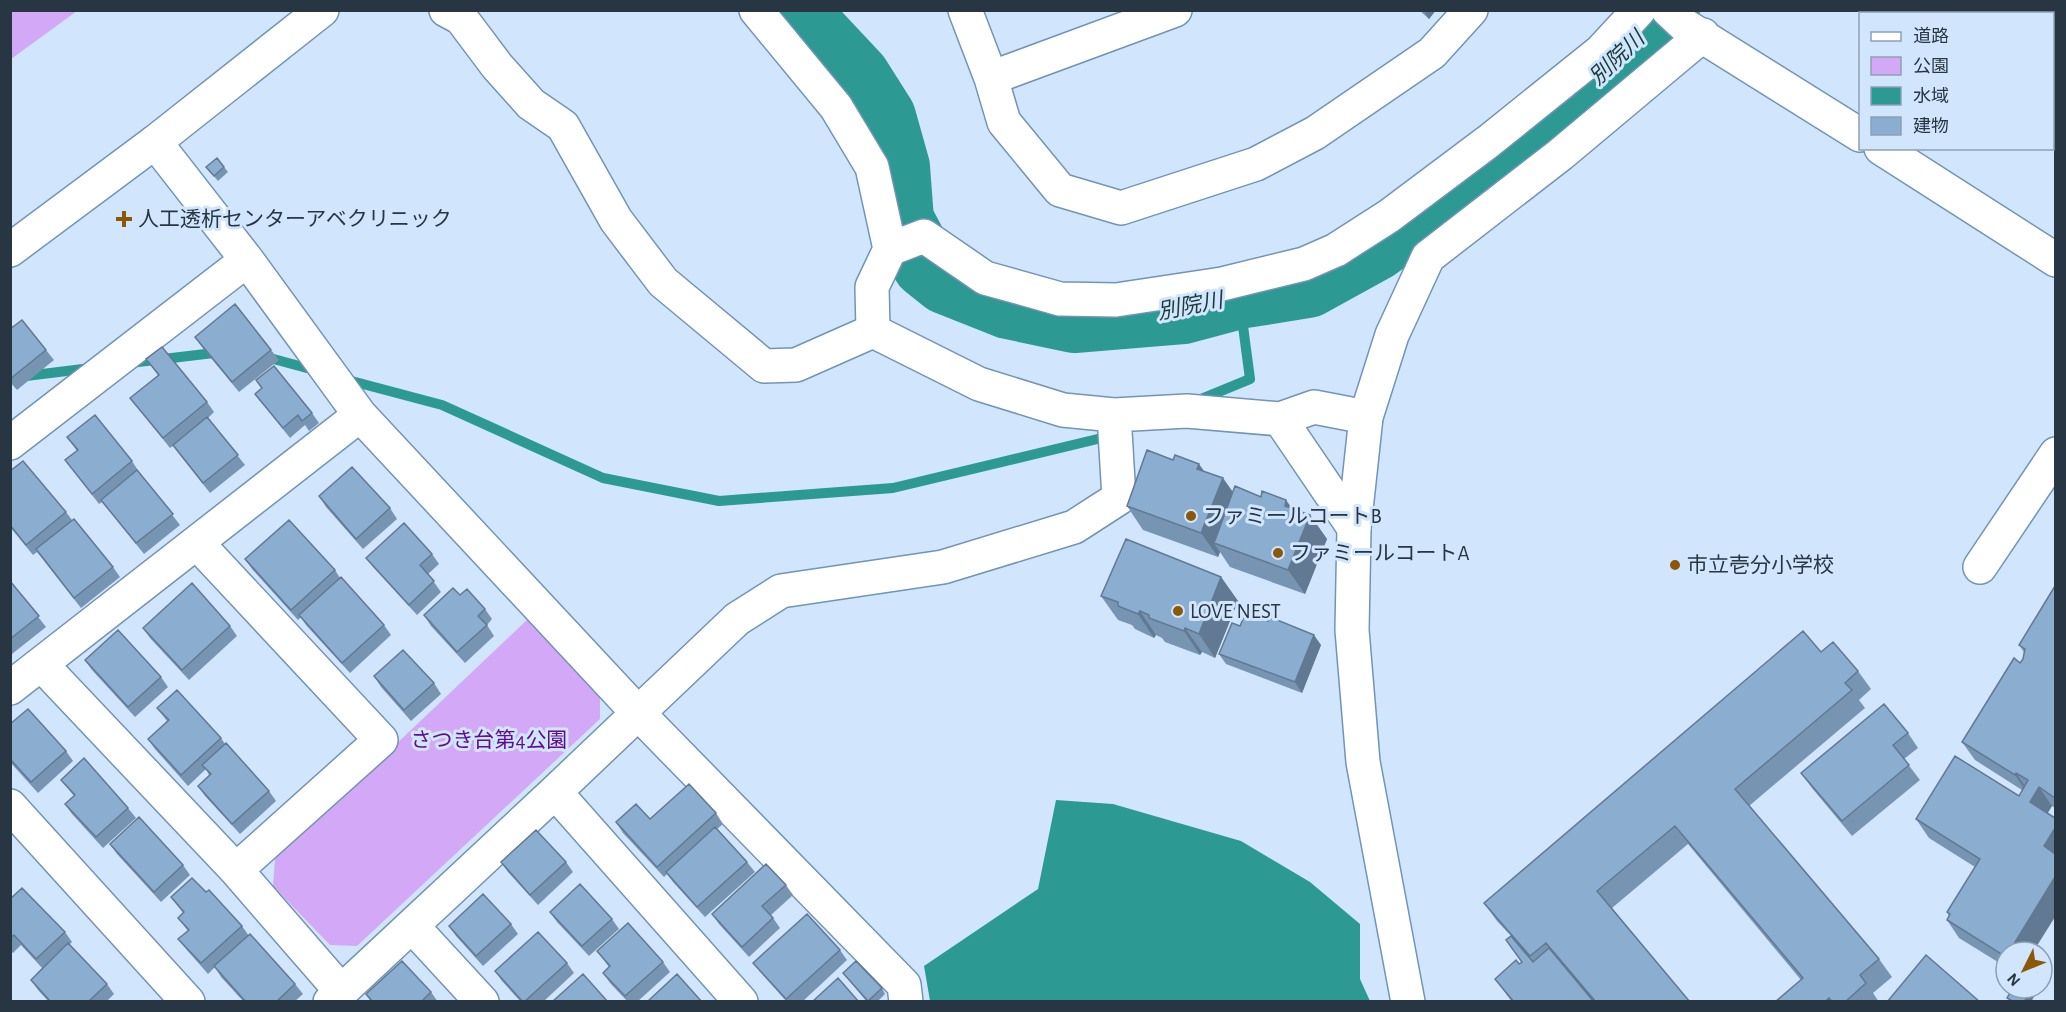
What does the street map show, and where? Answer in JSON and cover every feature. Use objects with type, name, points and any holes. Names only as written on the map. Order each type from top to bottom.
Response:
[{"type":"street","points":[[10,250],[155,142],[322,10]]},
{"type":"street","points":[[756,10],[836,107],[872,167],[890,249],[872,287],[873,331]]},
{"type":"street","points":[[965,10],[991,78],[1004,122],[1060,190],[1121,208],[1256,164],[1316,134],[1432,53],[1471,10]]},
{"type":"street","points":[[991,78],[1175,10]]},
{"type":"street","points":[[890,249],[924,236],[985,278],[1060,299],[1128,298],[1222,284],[1304,264],[1336,250],[1389,216],[1489,141],[1601,51],[1639,10]]},
{"type":"street","points":[[462,13],[497,66],[531,104],[563,126],[616,220],[663,282],[764,366],[796,365],[873,331]]},
{"type":"street","points":[[1408,1002],[1363,762],[1352,630],[1354,528],[1366,417],[1392,335],[1428,257],[1561,154],[1687,21],[1859,134]]},
{"type":"street","points":[[155,142],[247,261],[360,415],[638,713],[904,985],[906,1002]]},
{"type":"street","points":[[1884,150],[2055,260]]},
{"type":"street","points":[[10,443],[247,261]]},
{"type":"street","points":[[873,331],[980,384],[1064,410],[1114,415],[1187,411],[1280,419],[1314,406],[1366,417]]},
{"type":"street","points":[[10,688],[360,415]]},
{"type":"street","points":[[41,664],[236,870],[335,996],[737,619],[781,591],[943,567],[1074,527],[1119,498],[1114,415]]},
{"type":"street","points":[[1280,419],[1354,528]]},
{"type":"street","points":[[1980,567],[2055,454]]},
{"type":"street","points":[[197,543],[381,740],[236,870]]},
{"type":"street","points":[[555,792],[741,1002]]},
{"type":"street","points":[[10,806],[188,1002]]},
{"type":"street","points":[[412,926],[482,1002]]},
{"type":"green space","points":[[11,10],[77,10],[77,11],[11,59]]},
{"type":"green space","name":"さつき台第4公園","points":[[530,617],[600,692],[600,719],[357,946],[330,945],[273,886],[275,859]]},
{"type":"water","points":[[1056,800],[1113,804],[1241,841],[1310,882],[1360,924],[1360,979],[1370,1001],[930,1001],[924,966],[1038,889]]},
{"type":"building","points":[[217,158],[224,167],[214,176],[206,167]]},
{"type":"building","points":[[235,304],[271,350],[232,382],[195,337]]},
{"type":"building","points":[[22,320],[46,350],[10,379],[10,329]]},
{"type":"building","points":[[162,347],[207,402],[163,438],[130,398],[159,375],[146,359]]},
{"type":"building","points":[[274,366],[312,413],[302,421],[298,415],[283,428],[255,394],[262,388],[256,380]]},
{"type":"building","points":[[95,415],[132,461],[92,494],[65,460],[78,450],[67,437]]},
{"type":"building","points":[[207,417],[238,455],[203,483],[173,445]]},
{"type":"building","points":[[1147,450],[1173,460],[1175,455],[1199,464],[1197,469],[1223,478],[1201,533],[1127,506]]},
{"type":"building","points":[[23,461],[66,512],[26,545],[10,525],[10,471]]},
{"type":"building","points":[[352,467],[390,508],[356,539],[319,496]]},
{"type":"building","points":[[137,470],[173,514],[136,543],[101,500]]},
{"type":"building","points":[[1235,486],[1261,497],[1262,491],[1286,500],[1285,506],[1310,515],[1288,570],[1214,543]]},
{"type":"building","points":[[74,519],[113,567],[74,598],[36,549]]},
{"type":"building","points":[[289,520],[335,570],[291,610],[245,559]]},
{"type":"building","points":[[404,523],[432,554],[420,565],[434,581],[409,605],[366,558]]},
{"type":"building","points":[[1126,539],[1221,577],[1199,634],[1149,618],[1149,615],[1140,611],[1138,614],[1118,606],[1118,602],[1101,596]]},
{"type":"building","points":[[341,577],[384,625],[342,663],[299,615]]},
{"type":"building","points":[[10,581],[39,616],[10,639]]},
{"type":"building","points":[[192,583],[230,626],[182,670],[143,628]]},
{"type":"building","points":[[2055,586],[2055,798],[2039,787],[2030,802],[2055,818],[2055,828],[2044,846],[2055,854],[2055,877],[2016,940],[1994,940],[1994,949],[1947,920],[1950,914],[1947,912],[1980,859],[1916,819],[1955,756],[2019,796],[2028,780],[2016,773],[2015,775],[1962,742],[2014,658],[2020,663],[2023,659],[2025,649],[2019,645]]},
{"type":"building","points":[[453,588],[460,595],[467,589],[485,609],[478,616],[487,625],[457,652],[424,615]]},
{"type":"building","points":[[1246,612],[1268,621],[1270,617],[1314,635],[1295,682],[1219,654],[1232,623],[1240,626]]},
{"type":"building","points":[[118,630],[161,677],[128,707],[85,660]]},
{"type":"building","points":[[1803,631],[1821,652],[1833,642],[1858,671],[1845,683],[1852,690],[1735,789],[1879,959],[1860,975],[1866,983],[1845,1002],[1832,1002],[1829,998],[1825,1002],[1775,1002],[1803,978],[1675,826],[1597,891],[1690,1002],[1596,1002],[1546,943],[1530,956],[1484,903]]},
{"type":"building","points":[[403,650],[434,683],[404,710],[374,676]]},
{"type":"building","points":[[177,690],[221,738],[181,775],[148,739],[169,720],[157,708]]},
{"type":"building","points":[[1884,704],[1908,733],[1893,745],[1909,765],[1842,821],[1801,773]]},
{"type":"building","points":[[28,709],[66,751],[31,782],[10,759],[10,724]]},
{"type":"building","points":[[226,743],[269,791],[232,824],[198,786],[211,774],[202,765]]},
{"type":"building","points":[[84,758],[128,808],[96,837],[65,804],[75,795],[61,780]]},
{"type":"building","points":[[689,784],[716,813],[657,867],[616,822],[636,804],[650,819]]},
{"type":"building","points":[[139,817],[183,865],[154,892],[110,844]]},
{"type":"building","points":[[715,827],[747,862],[697,907],[666,872]]},
{"type":"building","points":[[536,830],[566,862],[530,895],[501,862]]},
{"type":"building","points":[[766,864],[786,885],[762,906],[773,918],[742,947],[712,914]]},
{"type":"building","points":[[192,878],[206,892],[209,890],[242,926],[201,963],[178,939],[189,930],[178,918],[184,912],[171,897]]},
{"type":"building","points":[[580,884],[612,919],[582,946],[550,912]]},
{"type":"building","points":[[22,888],[65,932],[36,959],[14,935],[10,938],[10,899]]},
{"type":"building","points":[[483,894],[511,924],[476,956],[449,926]]},
{"type":"building","points":[[807,914],[840,950],[786,999],[753,963]]},
{"type":"building","points":[[628,923],[663,962],[625,996],[603,973],[610,966],[597,951]]},
{"type":"building","points":[[538,932],[567,963],[523,1002],[495,971]]},
{"type":"building","points":[[250,934],[295,984],[276,1002],[246,1002],[214,966]]},
{"type":"building","points":[[1511,936],[1533,962],[1549,948],[1594,1002],[1514,1002],[1495,979],[1516,960],[1519,964],[1522,962],[1506,940]]},
{"type":"building","points":[[68,943],[107,984],[88,1002],[51,1002],[31,980]]},
{"type":"building","points":[[1926,955],[1980,1002],[1887,1002]]},
{"type":"building","points":[[402,961],[431,992],[421,1002],[373,1002],[366,994]]},
{"type":"building","points":[[856,961],[882,988],[868,1001],[843,973]]},
{"type":"building","points":[[583,974],[608,1002],[552,1002]]},
{"type":"building","points":[[677,974],[702,1002],[647,1002]]},
{"type":"building","points":[[838,978],[859,1002],[813,1002],[813,1001]]},
{"type":"building","points":[[2010,1000],[2025,1000],[2024,1002]]},
{"type":"waterway","name":"別院川","points":[[795,10],[857,76],[883,117],[897,167],[901,220],[925,265],[945,281],[1008,306],[1074,320],[1183,311],[1239,296],[1308,285],[1377,247],[1571,102],[1667,10]]},
{"type":"waterway","points":[[1194,402],[1250,379],[1239,296]]},
{"type":"waterway","points":[[130,363],[222,352]]},
{"type":"waterway","points":[[266,357],[318,371]]},
{"type":"waterway","points":[[10,378],[91,368]]},
{"type":"waterway","points":[[344,379],[442,405],[603,478],[719,501],[893,488],[1110,436]]},
{"type":"place","name":"人工透析センターアベクリニック","points":[[124,219]]},
{"type":"place","name":"ファミールコートB","points":[[1191,516]]},
{"type":"place","name":"ファミールコートA","points":[[1278,553]]},
{"type":"place","name":"市立壱分小学校","points":[[1675,565]]},
{"type":"place","name":"LOVE NEST","points":[[1178,611]]}]
